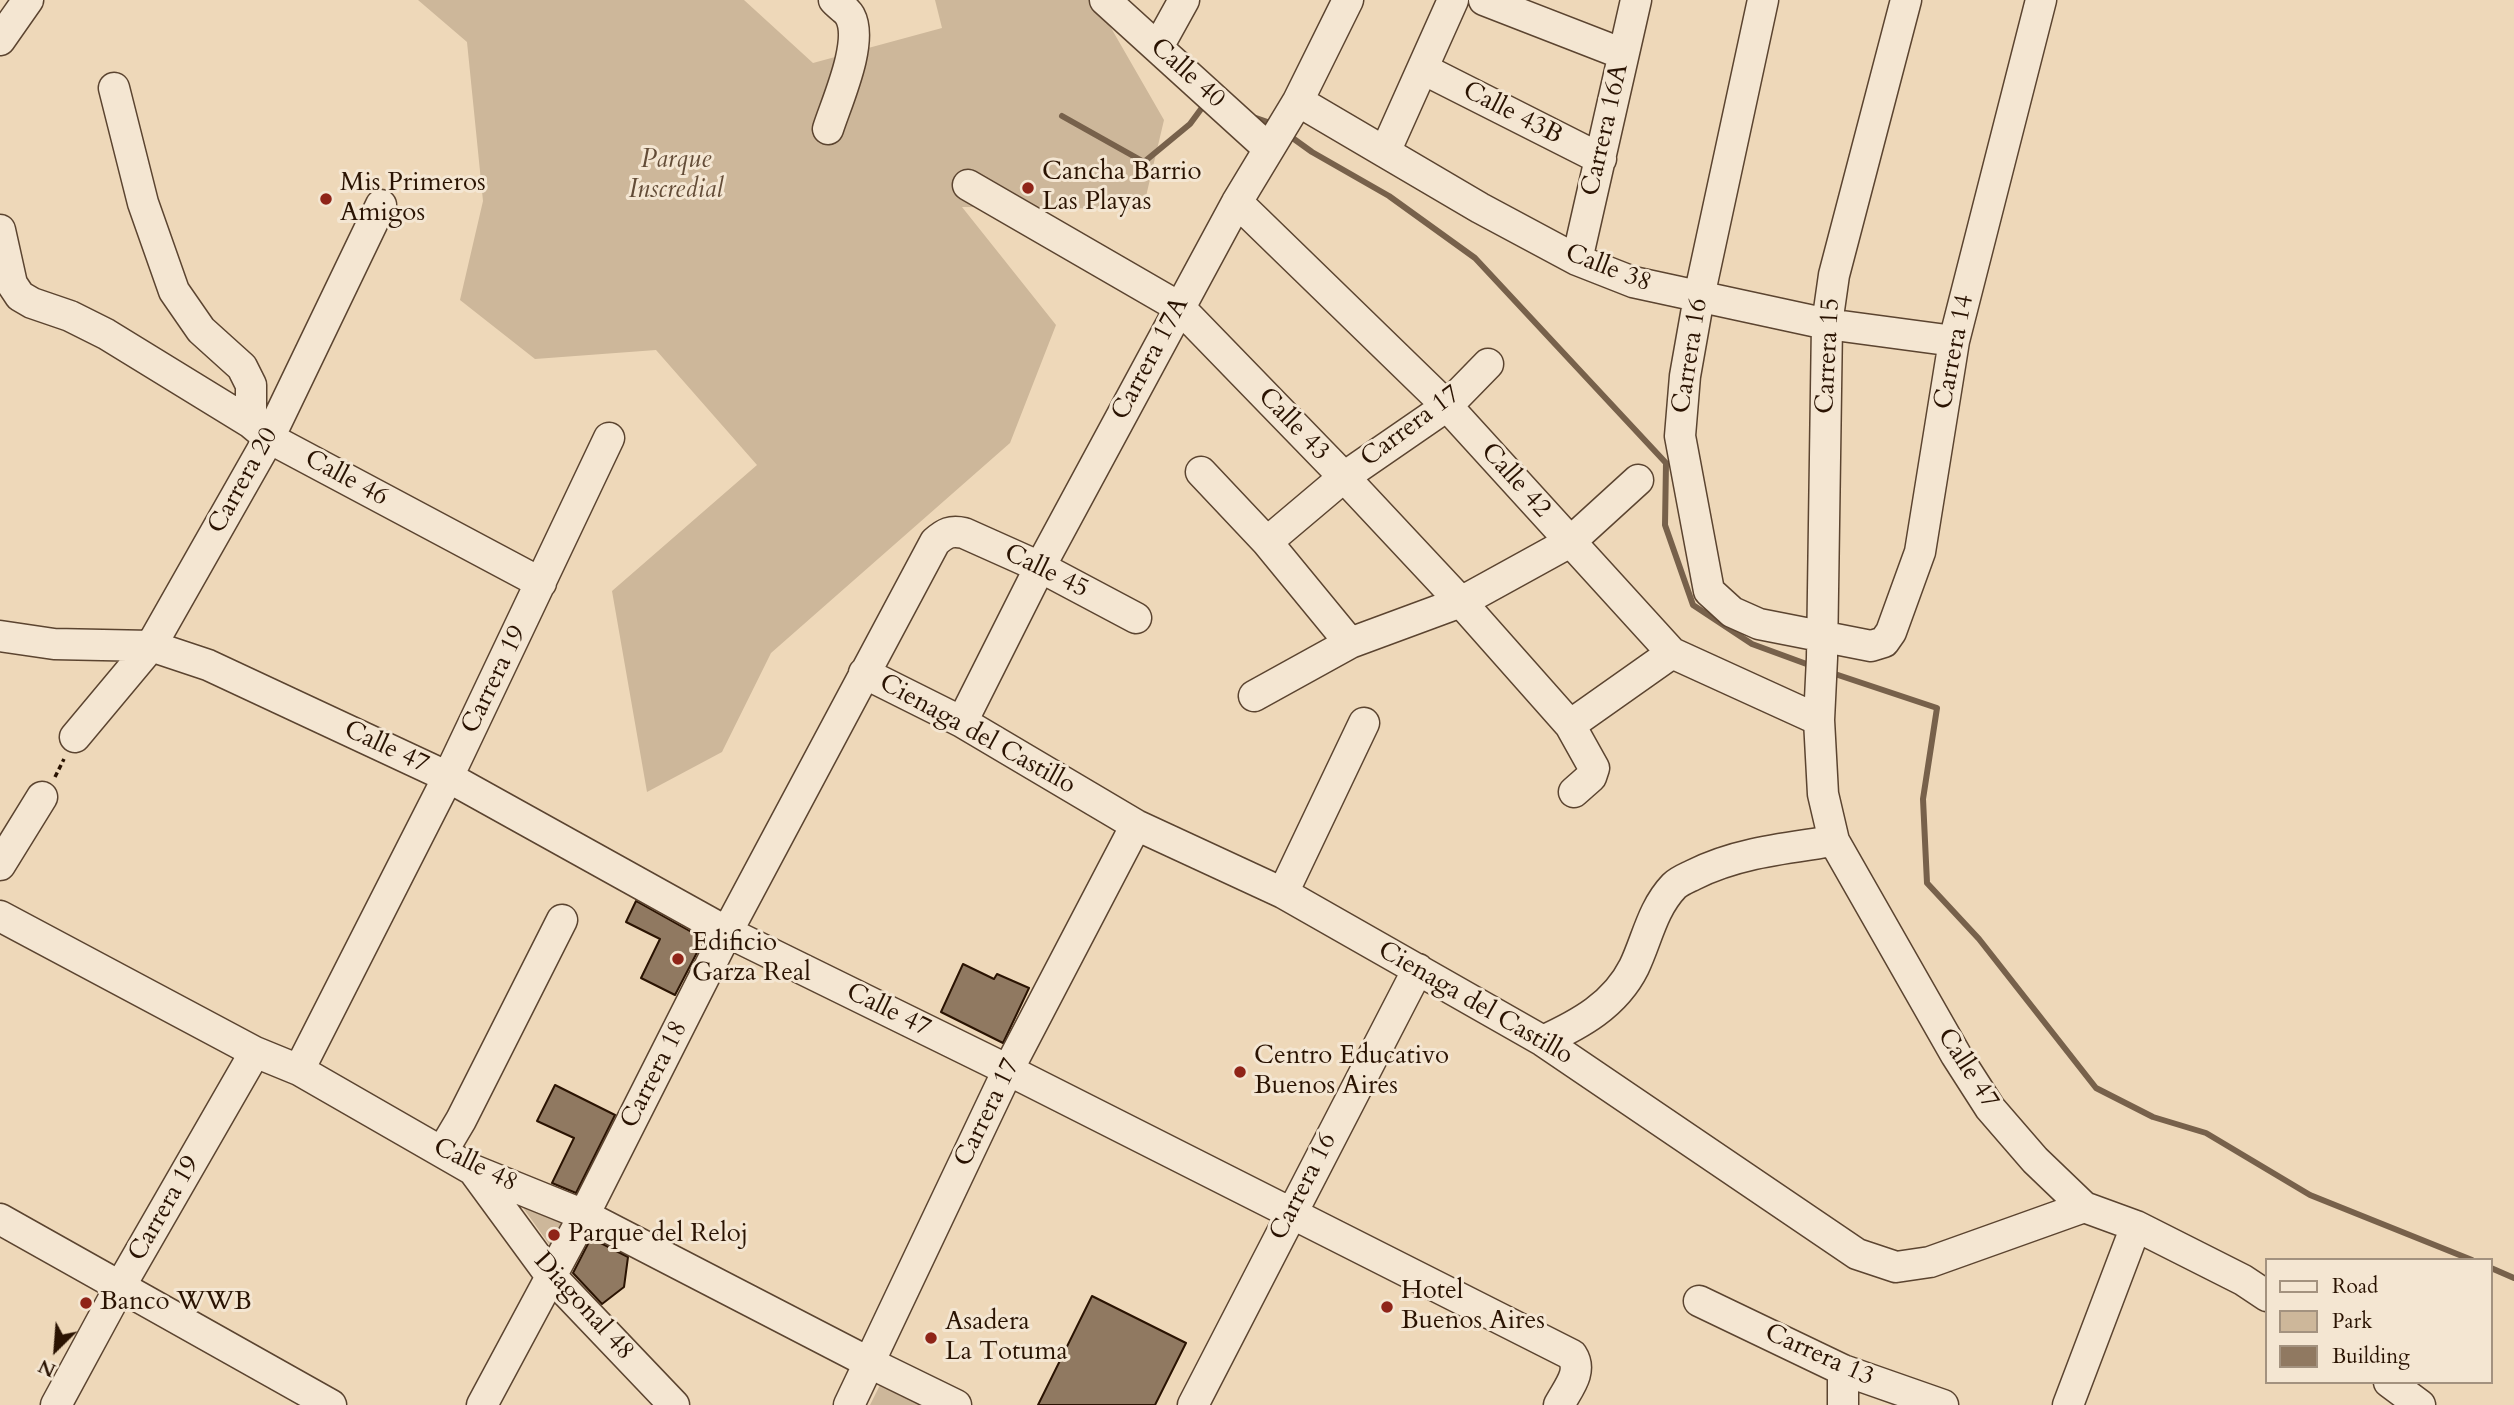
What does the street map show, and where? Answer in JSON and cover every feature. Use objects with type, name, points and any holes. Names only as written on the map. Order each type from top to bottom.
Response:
[{"type":"street","points":[[0,40],[28,0]]},
{"type":"street","points":[[828,129],[853,49],[854,34],[849,15],[834,0]]},
{"type":"street","name":"Calle 40","points":[[1105,0],[1158,47],[1282,127]]},
{"type":"street","points":[[1158,47],[1184,0]]},
{"type":"street","name":"Carrera 17A","points":[[962,722],[1040,567],[1179,307],[1282,127],[1348,0]]},
{"type":"street","points":[[1385,152],[1453,0]]},
{"type":"street","points":[[1484,0],[1623,54]]},
{"type":"street","name":"Carrera 16A","points":[[1577,260],[1636,0]]},
{"type":"street","name":"Carrera 16","points":[[1763,0],[1699,297],[1685,376],[1680,436],[1709,591],[1732,612],[1823,647]]},
{"type":"street","name":"Carrera 15","points":[[1819,707],[1823,647],[1827,324],[1834,275],[1906,0]]},
{"type":"street","name":"Carrera 14","points":[[1823,647],[1871,646],[1884,642],[1891,632],[1920,552],[1954,341],[2041,0]]},
{"type":"street","name":"Calle 43B","points":[[1423,69],[1601,159]]},
{"type":"street","points":[[114,88],[144,203],[174,291],[201,330],[242,368],[251,385],[260,430]]},
{"type":"street","name":"Calle 38","points":[[1282,127],[1385,152],[1480,208],[1577,260],[1633,282],[1827,324],[1954,341]]},
{"type":"street","name":"Calle 43","points":[[968,185],[1179,307],[1461,602],[1570,725],[1594,768],[1591,777],[1574,792]]},
{"type":"street","name":"Calle 42","points":[[1237,202],[1447,406],[1672,653],[1819,707]]},
{"type":"street","name":"Carrera 20","points":[[75,737],[151,646],[260,430],[380,205]]},
{"type":"street","name":"Calle 46","points":[[0,230],[12,284],[20,296],[106,334],[260,430],[541,583]]},
{"type":"street","name":"Carrera 17","points":[[1267,542],[1344,477],[1447,406],[1488,363]]},
{"type":"street","name":"Carrera 19","points":[[299,1070],[448,777],[608,438]]},
{"type":"street","points":[[1201,472],[1267,542],[1350,643]]},
{"type":"street","points":[[1254,696],[1350,643],[1461,602],[1570,542],[1638,480]]},
{"type":"street","name":"Calle 45","points":[[953,530],[1040,567],[1136,618]]},
{"type":"street","name":"Carrera 18","points":[[482,1405],[584,1215],[727,932],[864,673],[935,542],[943,534],[953,530]]},
{"type":"street","name":"Calle 47","points":[[0,636],[54,644],[151,646],[208,665],[448,777],[727,932],[1008,1070],[1572,1355],[1578,1364],[1577,1371],[1559,1405]]},
{"type":"street","points":[[1570,725],[1672,653]]},
{"type":"street","name":"Cienaga del Castillo","points":[[864,673],[962,722],[1136,825],[1283,892],[1544,1041],[1857,1254],[1896,1267],[1930,1262],[2084,1207]]},
{"type":"street","name":"Calle 47","points":[[1819,707],[1823,794],[1834,841],[1956,1055],[1990,1108],[2035,1160],[2084,1207],[2136,1226],[2243,1280],[2266,1295]]},
{"type":"street","points":[[1283,892],[1364,723]]},
{"type":"street","points":[[0,865],[43,797]]},
{"type":"street","name":"Carrera 17","points":[[849,1405],[1008,1070],[1136,825]]},
{"type":"street","points":[[1544,1041],[1583,1021],[1620,989],[1633,968],[1656,911],[1675,884],[1713,865],[1755,853],[1834,841]]},
{"type":"street","name":"Calle 48","points":[[0,916],[255,1052],[299,1070],[472,1170],[584,1215],[956,1405]]},
{"type":"street","points":[[442,1152],[461,1120],[562,920]]},
{"type":"street","name":"Carrera 16","points":[[1193,1405],[1418,969]]},
{"type":"street","name":"Carrera 19","points":[[56,1405],[121,1285],[255,1052]]},
{"type":"street","name":"Diagonal 48","points":[[472,1170],[550,1275],[674,1405]]},
{"type":"street","points":[[0,1219],[331,1405]]},
{"type":"street","points":[[2068,1405],[2136,1226]]},
{"type":"street","name":"Carrera 13","points":[[1699,1301],[1843,1370],[1942,1405]]},
{"type":"street","points":[[1843,1370],[1843,1405]]},
{"type":"street","points":[[2392,1384],[2420,1405]]},
{"type":"path","points":[[43,797],[75,737]]},
{"type":"green space","name":"Parque Inscredial","points":[[418,0],[744,0],[813,63],[942,28],[935,0],[1095,0],[1164,120],[1143,209],[962,207],[1056,325],[1010,443],[771,653],[722,752],[647,792],[612,591],[757,465],[656,350],[535,359],[460,300],[483,201],[467,42]]},
{"type":"green space","name":"Parque del Reloj","points":[[504,1181],[575,1216],[556,1254]]},
{"type":"green space","points":[[883,1379],[933,1405],[870,1405]]},
{"type":"building","name":"Edificio Garza Real","points":[[636,901],[704,939],[675,995],[641,978],[660,939],[626,922]]},
{"type":"building","points":[[963,964],[994,979],[997,974],[1029,988],[1003,1043],[941,1012]]},
{"type":"building","points":[[555,1085],[615,1115],[576,1193],[552,1183],[574,1138],[537,1121]]},
{"type":"building","points":[[591,1238],[628,1257],[624,1287],[602,1304],[573,1273]]},
{"type":"building","points":[[1092,1296],[1186,1343],[1155,1405],[1038,1405]]},
{"type":"waterway","points":[[1062,116],[1144,162],[1190,124],[1204,105]]},
{"type":"waterway","points":[[1256,118],[1276,125]]},
{"type":"waterway","points":[[1287,134],[1312,152],[1389,196],[1475,258],[1666,463],[1665,525],[1693,605],[1752,644],[1812,666]]},
{"type":"waterway","points":[[1829,672],[1937,708],[1923,799],[1927,883],[1979,939],[2096,1088],[2153,1117],[2206,1133],[2310,1195],[2467,1258]]},
{"type":"waterway","points":[[2493,1269],[2514,1278]]},
{"type":"place","name":"Cancha Barrio Las Playas","points":[[1028,188]]},
{"type":"place","name":"Mis Primeros Amigos","points":[[326,199]]},
{"type":"place","name":"Edificio Garza Real","points":[[678,959]]},
{"type":"place","name":"Centro Educativo Buenos Aires","points":[[1240,1072]]},
{"type":"place","name":"Parque del Reloj","points":[[554,1235]]},
{"type":"place","name":"Banco WWB","points":[[86,1303]]},
{"type":"place","name":"Hotel Buenos Aires","points":[[1387,1307]]},
{"type":"place","name":"Asadera La Totuma","points":[[931,1338]]}]
